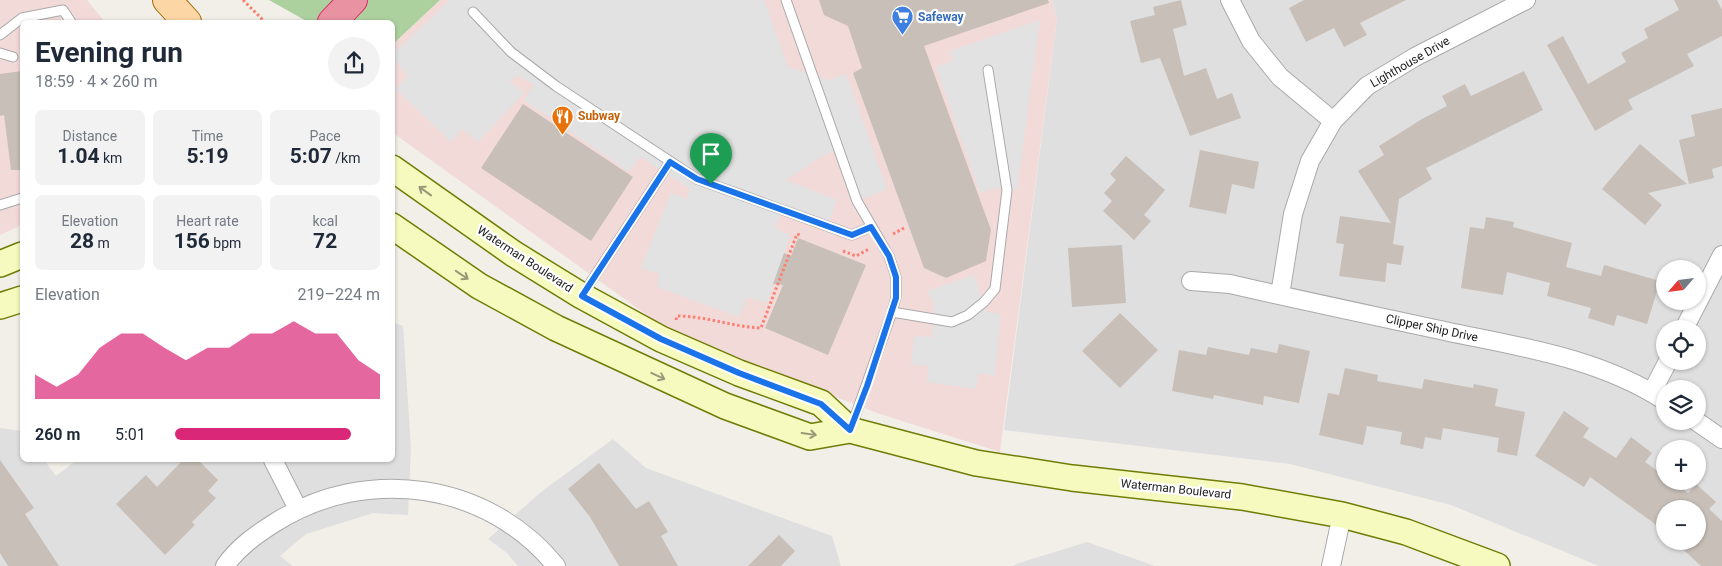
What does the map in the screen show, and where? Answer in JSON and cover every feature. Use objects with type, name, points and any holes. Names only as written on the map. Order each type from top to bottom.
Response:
[{"type":"highway","points":[[334,20],[353,0]]},
{"type":"main road","points":[[167,0],[184,20]]},
{"type":"main road","name":"Waterman Boulevard","points":[[395,170],[514,254],[582,296],[661,339],[739,373],[821,404],[850,430]]},
{"type":"main road","name":"Waterman Boulevard","points":[[395,228],[478,286],[556,328],[669,382],[725,406],[810,437],[850,430],[976,463],[1072,478],[1242,497],[1342,515],[1406,532],[1497,566]]},
{"type":"main road","points":[[0,306],[20,299]]},
{"type":"street","points":[[1230,0],[1251,41],[1280,77],[1333,121]]},
{"type":"street","name":"Lighthouse Drive","points":[[1280,296],[1293,214],[1310,161],[1333,121],[1367,86],[1415,57],[1526,0]]},
{"type":"street","points":[[1689,320],[1722,255]]},
{"type":"street","name":"Clipper Ship Drive","points":[[1191,281],[1230,284],[1540,351],[1610,372],[1656,395]]},
{"type":"street","points":[[1706,428],[1722,439]]},
{"type":"street","points":[[274,462],[298,508]]},
{"type":"street","points":[[225,566],[250,539],[298,508],[341,493],[394,487],[423,490],[454,497],[501,518],[545,552],[556,566]]},
{"type":"street","points":[[1331,566],[1342,515]]},
{"type":"lane","points":[[786,0],[857,201],[889,256],[896,277],[896,298],[892,312],[850,430]]},
{"type":"lane","points":[[0,35],[22,18],[63,10],[70,20]]},
{"type":"lane","points":[[473,12],[511,52],[556,86],[697,179],[852,235],[871,227]]},
{"type":"lane","points":[[0,53],[13,57]]},
{"type":"lane","points":[[892,312],[952,322],[968,315],[984,302],[995,289],[1007,190],[988,70]]},
{"type":"lane","points":[[582,296],[670,162]]},
{"type":"lane","points":[[0,206],[20,199]]},
{"type":"path","points":[[243,0],[263,20]]},
{"type":"path","points":[[840,250],[856,256],[904,228]]},
{"type":"path","points":[[676,322],[677,316],[692,316],[739,327],[761,328],[797,234],[806,237]]},
{"type":"shaded area","points":[[0,0],[87,0],[103,20],[20,20],[20,226],[0,235]]},
{"type":"shaded area","points":[[440,0],[1052,0],[1057,19],[1000,452],[877,413],[672,333],[395,134],[395,42]]},
{"type":"shaded area","points":[[450,0],[764,0],[788,67],[829,80],[846,74],[887,189],[857,201],[839,149],[824,155],[786,180],[837,200],[828,224],[783,208],[775,228],[790,235],[767,303],[747,297],[739,317],[657,287],[659,274],[641,268],[671,193],[687,199],[689,188],[640,157],[629,172],[524,100],[534,85],[517,75],[510,81],[524,93],[478,142],[462,129],[451,142],[396,89],[408,76],[395,60],[395,52]]},
{"type":"shaded area","points":[[1052,0],[1722,0],[1722,566],[1599,566],[1451,505],[1290,464],[1004,430],[1057,19]]},
{"type":"shaded area","points":[[1040,20],[1017,190],[996,188],[980,193],[936,67],[953,61],[950,51]]},
{"type":"shaded area","points":[[974,275],[986,312],[1001,314],[995,376],[979,373],[976,389],[927,382],[928,366],[911,364],[914,336],[932,337],[934,304],[927,291]]},
{"type":"shaded area","points":[[395,323],[403,326],[411,448],[408,515],[373,513],[306,534],[280,556],[293,566],[0,566],[0,428],[20,431],[20,462],[46,462],[56,476],[74,462],[395,462]]},
{"type":"shaded area","points":[[613,439],[646,468],[832,536],[841,566],[518,566],[507,553],[488,539],[541,492]]},
{"type":"shaded area","points":[[1087,542],[1155,566],[1013,566],[1019,563]]},
{"type":"green space","points":[[269,0],[440,0],[395,42],[395,20],[304,20]]},
{"type":"building","points":[[819,0],[1048,0],[1049,3],[924,46],[991,230],[986,261],[946,278],[924,268],[853,73],[862,68],[848,26],[824,15]]},
{"type":"building","points":[[1181,0],[1187,25],[1173,29],[1184,76],[1206,68],[1217,99],[1232,93],[1241,118],[1190,136],[1160,58],[1141,63],[1130,21],[1155,15],[1153,7]]},
{"type":"building","points":[[1304,0],[1406,0],[1360,23],[1367,35],[1344,47],[1334,28],[1306,42],[1289,8]]},
{"type":"building","points":[[1674,0],[1717,0],[1722,10],[1722,36],[1687,54],[1694,66],[1628,100],[1633,109],[1595,131],[1547,45],[1563,36],[1588,84],[1626,62],[1621,53],[1648,38],[1644,29],[1679,10]]},
{"type":"building","points":[[20,71],[20,170],[11,170],[4,115],[0,116],[0,74]]},
{"type":"building","points":[[1524,71],[1543,110],[1426,168],[1432,179],[1399,199],[1393,244],[1404,246],[1401,265],[1387,263],[1385,282],[1339,276],[1344,244],[1336,243],[1340,216],[1391,223],[1358,171],[1384,155],[1379,146],[1447,106],[1442,96],[1465,84],[1471,96]]},
{"type":"building","points":[[523,104],[633,177],[591,241],[481,168]]},
{"type":"building","points":[[1722,108],[1722,166],[1712,169],[1714,178],[1689,184],[1679,140],[1695,136],[1691,115]]},
{"type":"building","points":[[1640,144],[1687,184],[1648,193],[1662,205],[1645,225],[1602,189]]},
{"type":"building","points":[[1200,150],[1259,162],[1254,189],[1232,184],[1226,214],[1189,207]]},
{"type":"building","points":[[1126,156],[1165,190],[1144,215],[1151,221],[1134,240],[1103,211],[1112,201],[1104,193],[1116,180],[1110,174]]},
{"type":"building","points":[[1486,217],[1514,222],[1513,227],[1572,243],[1566,267],[1601,276],[1604,265],[1656,280],[1656,294],[1647,324],[1617,315],[1614,326],[1588,318],[1591,308],[1547,296],[1550,283],[1507,272],[1503,295],[1461,288],[1470,227],[1484,229]]},
{"type":"building","points":[[798,238],[866,265],[828,355],[765,328],[783,285],[773,284],[784,253],[791,256]]},
{"type":"building","points":[[1122,245],[1126,303],[1072,307],[1068,248]]},
{"type":"building","points":[[1120,313],[1158,350],[1120,388],[1082,351]]},
{"type":"building","points":[[1279,344],[1310,351],[1299,403],[1264,396],[1263,405],[1214,395],[1213,399],[1172,391],[1179,350],[1206,355],[1208,347],[1249,355],[1251,348],[1277,353]]},
{"type":"building","points":[[1345,368],[1378,375],[1377,381],[1422,389],[1424,379],[1473,388],[1474,384],[1498,389],[1495,406],[1525,412],[1517,456],[1497,452],[1499,438],[1443,428],[1441,440],[1425,437],[1423,449],[1400,444],[1402,432],[1367,426],[1363,445],[1319,435],[1328,393],[1339,395]]},
{"type":"building","points":[[1564,411],[1589,428],[1583,437],[1616,458],[1631,437],[1652,453],[1645,462],[1656,470],[1656,490],[1684,490],[1688,493],[1691,490],[1703,490],[1716,502],[1709,509],[1722,521],[1722,566],[1701,566],[1684,550],[1706,550],[1706,500],[1656,500],[1656,525],[1590,477],[1584,487],[1535,456]]},
{"type":"building","points":[[0,460],[34,508],[25,514],[59,566],[8,566],[0,553]]},
{"type":"building","points":[[181,462],[200,462],[218,480],[208,491],[216,498],[192,522],[195,525],[165,555],[116,504],[146,475],[157,487]]},
{"type":"building","points":[[599,463],[636,509],[649,501],[668,532],[661,536],[678,566],[619,566],[590,517],[568,489]]},
{"type":"building","points":[[779,535],[795,551],[781,566],[748,566]]},
{"type":"place","name":"Safeway","points":[[902,36]]},
{"type":"place","name":"Subway","points":[[562,135]]},
{"type":"route","points":[[670,162],[697,179],[711,184],[852,235],[871,227],[889,256],[896,277],[896,298],[867,386],[850,430],[821,404],[739,373],[661,339],[582,296],[605,258],[670,162]]}]
